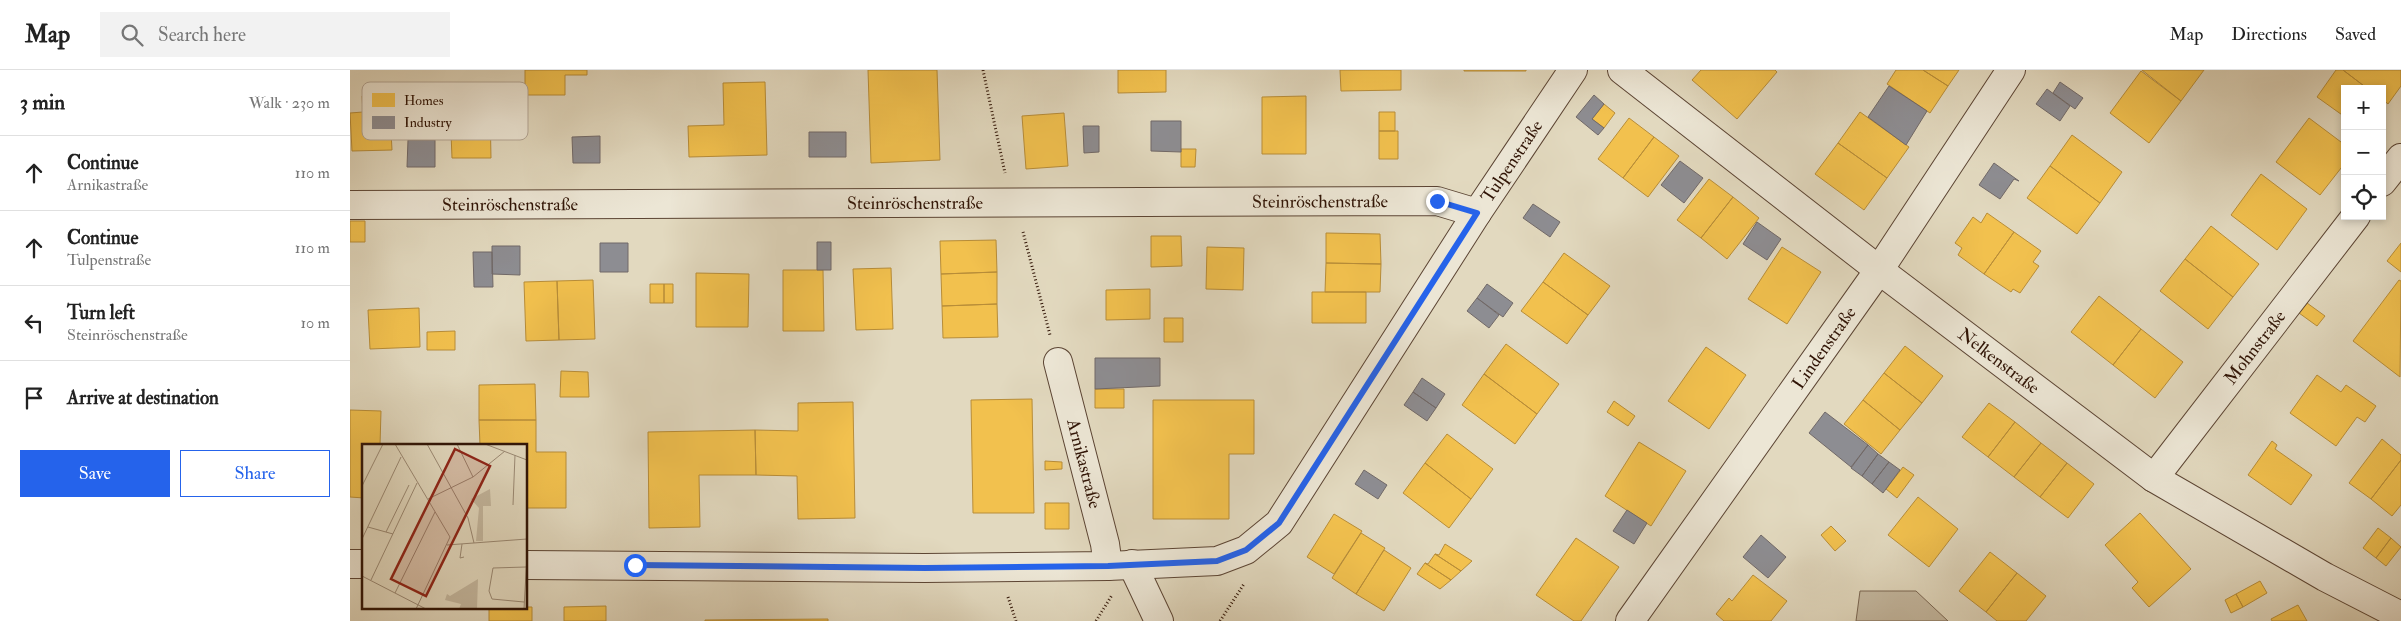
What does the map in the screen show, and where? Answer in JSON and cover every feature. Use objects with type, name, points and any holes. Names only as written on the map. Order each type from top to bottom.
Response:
[{"type":"street","name":"Tulpenstraße","points":[[1118,574],[1217,561],[1246,550],[1279,523],[1477,213],[1573,70]]},
{"type":"street","name":"Nelkenstraße","points":[[1622,70],[1879,270],[2154,478],[2325,577],[2401,616]]},
{"type":"street","name":"Lindenstraße","points":[[1630,621],[1879,270],[2011,70]]},
{"type":"street","points":[[2386,177],[2401,158]]},
{"type":"street","name":"Steinröschenstraße","points":[[350,205],[1437,201],[1477,213]]},
{"type":"street","name":"Mohnstraße","points":[[2154,478],[2353,220]]},
{"type":"street","name":"Arnikastraße","points":[[1058,362],[1105,544],[1118,574],[1159,621]]},
{"type":"street","points":[[528,565],[925,568],[1118,574]]},
{"type":"path","points":[[1096,621],[1118,574]]},
{"type":"path","points":[[1220,621],[1246,580]]},
{"type":"path","points":[[1006,590],[1016,621]]},
{"type":"shaded area","points":[[1860,591],[1916,591],[1948,621],[1856,621]]},
{"type":"building: Homes","points":[[525,70],[587,70],[587,75],[565,75],[565,95],[528,95],[528,82],[525,82]]},
{"type":"building: Homes","points":[[868,70],[937,70],[940,160],[871,163]]},
{"type":"building: Homes","points":[[1118,70],[1166,70],[1166,92],[1118,93]]},
{"type":"building: Homes","points":[[1340,70],[1401,70],[1401,90],[1341,91]]},
{"type":"building: Homes","points":[[1526,70],[1526,71],[1464,71]]},
{"type":"building: Homes","points":[[1701,70],[1775,70],[1777,72],[1737,119],[1692,80]]},
{"type":"building: Homes","points":[[1896,70],[1923,70],[1948,86],[1930,113],[1887,84]]},
{"type":"building: Homes","points":[[1923,70],[1959,70],[1948,86]]},
{"type":"building: Homes","points":[[2142,70],[2204,70],[2181,101]]},
{"type":"building: Homes","points":[[2336,70],[2343,70],[2363,85],[2341,85],[2341,114],[2317,97]]},
{"type":"building: Homes","points":[[2343,70],[2401,70],[2401,86],[2388,104],[2386,102],[2386,85],[2363,85]]},
{"type":"building: Homes","points":[[2141,71],[2181,101],[2149,143],[2110,113]]},
{"type":"building: Homes","points":[[765,82],[767,155],[689,157],[688,126],[724,125],[723,83]]},
{"type":"building: Homes","points":[[1306,96],[1306,154],[1262,154],[1262,97]]},
{"type":"building: Homes","points":[[1604,104],[1615,113],[1604,128],[1592,119]]},
{"type":"building: Homes","points":[[362,112],[362,140],[391,140],[392,150],[352,151],[350,113]]},
{"type":"building: Homes","points":[[1379,112],[1395,112],[1395,131],[1379,131]]},
{"type":"building: Homes","points":[[1860,112],[1909,147],[1887,178],[1838,143]]},
{"type":"building: Homes","points":[[1064,113],[1068,166],[1026,169],[1022,116]]},
{"type":"building: Homes","points":[[1629,118],[1654,137],[1623,178],[1598,159]]},
{"type":"building: Homes","points":[[2309,118],[2341,142],[2341,168],[2320,195],[2276,162]]},
{"type":"building: Homes","points":[[1379,131],[1398,131],[1398,159],[1379,159]]},
{"type":"building: Homes","points":[[2072,135],[2122,172],[2100,203],[2050,166]]},
{"type":"building: Homes","points":[[1654,137],[1679,156],[1648,197],[1623,178]]},
{"type":"building: Homes","points":[[451,140],[491,140],[491,158],[452,158]]},
{"type":"building: Homes","points":[[1838,143],[1887,178],[1864,210],[1815,174]]},
{"type":"building: Homes","points":[[1181,149],[1196,149],[1195,167],[1181,167]]},
{"type":"building: Homes","points":[[2050,166],[2100,203],[2077,234],[2027,198]]},
{"type":"building: Homes","points":[[2261,174],[2307,209],[2277,250],[2231,215]]},
{"type":"building: Homes","points":[[1709,179],[1733,197],[1701,238],[1677,220]]},
{"type":"building: Homes","points":[[1733,197],[1759,218],[1727,259],[1701,238]]},
{"type":"building: Homes","points":[[1987,213],[2014,232],[1984,274],[1958,255],[1962,248],[1955,243],[1973,217],[1981,223]]},
{"type":"building: Homes","points":[[350,221],[365,221],[365,242],[350,242]]},
{"type":"building: Homes","points":[[2211,226],[2259,264],[2233,297],[2185,259]]},
{"type":"building: Homes","points":[[2014,232],[2041,251],[2033,262],[2039,266],[2020,293],[2013,289],[2011,292],[1984,274]]},
{"type":"building: Homes","points":[[1326,233],[1380,234],[1381,264],[1326,263]]},
{"type":"building: Homes","points":[[1151,236],[1181,236],[1182,266],[1151,267]]},
{"type":"building: Homes","points":[[996,240],[997,272],[941,274],[940,241]]},
{"type":"building: Homes","points":[[2401,243],[2401,272],[2387,261]]},
{"type":"building: Homes","points":[[1207,247],[1244,248],[1243,290],[1206,289]]},
{"type":"building: Homes","points":[[1782,247],[1821,272],[1787,324],[1748,299]]},
{"type":"building: Homes","points":[[1564,253],[1610,286],[1588,315],[1543,282]]},
{"type":"building: Homes","points":[[2185,259],[2233,297],[2208,329],[2160,291]]},
{"type":"building: Homes","points":[[1326,263],[1381,264],[1380,292],[1325,292]]},
{"type":"building: Homes","points":[[891,268],[893,329],[856,330],[853,269]]},
{"type":"building: Homes","points":[[783,270],[823,270],[824,331],[783,331]]},
{"type":"building: Homes","points":[[997,272],[997,304],[942,306],[941,274]]},
{"type":"building: Homes","points":[[696,273],[749,274],[748,327],[696,327]]},
{"type":"building: Homes","points":[[593,280],[595,339],[559,340],[557,281]]},
{"type":"building: Homes","points":[[2399,280],[2401,281],[2400,377],[2353,341]]},
{"type":"building: Homes","points":[[557,281],[559,340],[526,341],[524,282]]},
{"type":"building: Homes","points":[[1543,282],[1588,315],[1567,344],[1521,311]]},
{"type":"building: Homes","points":[[650,284],[664,284],[664,303],[650,303]]},
{"type":"building: Homes","points":[[664,284],[673,284],[673,303],[664,303]]},
{"type":"building: Homes","points":[[1150,289],[1150,319],[1106,320],[1106,290]]},
{"type":"building: Homes","points":[[1312,292],[1366,292],[1366,323],[1312,323]]},
{"type":"building: Homes","points":[[2099,296],[2141,329],[2113,365],[2071,332]]},
{"type":"building: Homes","points":[[2307,303],[2325,316],[2317,326],[2299,313]]},
{"type":"building: Homes","points":[[997,304],[998,337],[943,338],[942,306]]},
{"type":"building: Homes","points":[[419,308],[420,347],[370,349],[368,310]]},
{"type":"building: Homes","points":[[1164,318],[1183,318],[1183,342],[1164,342]]},
{"type":"building: Homes","points":[[2141,329],[2183,362],[2155,398],[2113,365]]},
{"type":"building: Homes","points":[[455,331],[455,350],[427,350],[427,332]]},
{"type":"building: Homes","points":[[1506,344],[1559,384],[1537,414],[1484,374]]},
{"type":"building: Homes","points":[[1905,346],[1943,376],[1922,403],[1884,373]]},
{"type":"building: Homes","points":[[1706,347],[1746,375],[1709,429],[1668,401]]},
{"type":"building: Homes","points":[[561,371],[588,372],[589,397],[560,397]]},
{"type":"building: Homes","points":[[1884,373],[1922,403],[1900,430],[1863,400]]},
{"type":"building: Homes","points":[[1484,374],[1537,414],[1515,444],[1462,405]]},
{"type":"building: Homes","points":[[2317,375],[2341,392],[2346,385],[2376,406],[2365,422],[2357,417],[2336,446],[2290,413]]},
{"type":"building: Homes","points":[[535,384],[536,420],[479,420],[479,385]]},
{"type":"building: Homes","points":[[1095,389],[1124,389],[1124,408],[1095,408]]},
{"type":"building: Homes","points":[[1032,399],[1034,513],[973,513],[971,400]]},
{"type":"building: Homes","points":[[1153,400],[1254,400],[1254,454],[1229,454],[1229,519],[1153,519]]},
{"type":"building: Homes","points":[[1863,400],[1900,430],[1881,454],[1844,424]]},
{"type":"building: Homes","points":[[1614,401],[1635,416],[1628,426],[1607,412]]},
{"type":"building: Homes","points":[[853,402],[855,518],[798,519],[797,476],[756,475],[755,430],[798,431],[798,403]]},
{"type":"building: Homes","points":[[1989,403],[2015,422],[1988,457],[1962,437]]},
{"type":"building: Homes","points":[[350,410],[381,411],[380,444],[362,444],[362,498],[350,497]]},
{"type":"building: Homes","points":[[479,420],[536,420],[536,452],[566,452],[566,508],[528,508],[528,444],[480,444]]},
{"type":"building: Homes","points":[[2015,422],[2041,443],[2014,477],[1988,457]]},
{"type":"building: Homes","points":[[755,430],[756,475],[699,475],[700,527],[649,528],[648,432]]},
{"type":"building: Homes","points":[[1447,434],[1493,469],[1471,499],[1425,463]]},
{"type":"building: Homes","points":[[2382,439],[2401,455],[2401,460],[2371,499],[2349,483]]},
{"type":"building: Homes","points":[[2272,441],[2277,445],[2275,449],[2312,475],[2291,505],[2248,475]]},
{"type":"building: Homes","points":[[1639,442],[1686,471],[1651,526],[1605,496]]},
{"type":"building: Homes","points":[[2041,443],[2067,463],[2040,497],[2014,477]]},
{"type":"building: Homes","points":[[2401,460],[2401,505],[2392,516],[2371,499]]},
{"type":"building: Homes","points":[[1045,461],[1062,462],[1062,469],[1045,470]]},
{"type":"building: Homes","points":[[1425,463],[1471,499],[1449,528],[1403,493]]},
{"type":"building: Homes","points":[[2067,463],[2094,484],[2068,518],[2040,497]]},
{"type":"building: Homes","points":[[1903,467],[1914,475],[1897,498],[1886,489]]},
{"type":"building: Homes","points":[[1918,497],[1958,529],[1929,567],[1888,535]]},
{"type":"building: Homes","points":[[1045,503],[1069,503],[1069,529],[1045,529]]},
{"type":"building: Homes","points":[[2140,513],[2191,569],[2149,607],[2132,588],[2138,582],[2105,545]]},
{"type":"building: Homes","points":[[1334,514],[1362,531],[1334,574],[1307,557]]},
{"type":"building: Homes","points":[[1831,526],[1846,541],[1835,551],[1821,535]]},
{"type":"building: Homes","points":[[2378,528],[2391,538],[2376,558],[2363,548]]},
{"type":"building: Homes","points":[[1361,533],[1385,548],[1356,594],[1332,578]]},
{"type":"building: Homes","points":[[1576,538],[1619,567],[1581,621],[1574,621],[1536,595]]},
{"type":"building: Homes","points":[[2391,538],[2401,547],[2386,566],[2376,558]]},
{"type":"building: Homes","points":[[1445,544],[1472,561],[1461,571],[1435,554],[1439,555]]},
{"type":"building: Homes","points":[[1384,550],[1411,568],[1384,611],[1356,594]]},
{"type":"building: Homes","points":[[1990,552],[2017,573],[1986,612],[1959,591]]},
{"type":"building: Homes","points":[[1435,554],[1461,571],[1451,580],[1425,563],[1428,564]]},
{"type":"building: Homes","points":[[1425,563],[1451,580],[1440,589],[1417,574]]},
{"type":"building: Homes","points":[[2017,573],[2046,596],[2026,621],[1997,621],[1986,612]]},
{"type":"building: Homes","points":[[1753,575],[1787,601],[1771,621],[1724,621],[1716,614],[1729,598],[1732,601]]},
{"type":"building: Homes","points":[[2260,581],[2267,593],[2243,607],[2236,594]]},
{"type":"building: Homes","points":[[2236,594],[2243,607],[2231,613],[2225,600]]},
{"type":"building: Homes","points":[[2298,605],[2307,621],[2272,621],[2271,619]]},
{"type":"building: Homes","points":[[606,606],[606,621],[564,621],[564,607]]},
{"type":"building: Homes","points":[[532,607],[532,621],[489,621],[489,608]]},
{"type":"building: Homes","points":[[828,619],[828,621],[705,621],[705,620]]},
{"type":"building: Industry","points":[[2060,82],[2083,98],[2075,109],[2053,93]]},
{"type":"building: Industry","points":[[1889,86],[1927,111],[1906,145],[1868,117]]},
{"type":"building: Industry","points":[[2047,89],[2070,106],[2060,121],[2036,104]]},
{"type":"building: Industry","points":[[1594,95],[1604,104],[1592,119],[1604,128],[1598,135],[1576,117]]},
{"type":"building: Industry","points":[[1151,121],[1181,121],[1181,152],[1151,151]]},
{"type":"building: Industry","points":[[1083,126],[1099,126],[1099,152],[1084,153]]},
{"type":"building: Industry","points":[[809,132],[846,132],[846,157],[809,157]]},
{"type":"building: Industry","points":[[600,136],[600,163],[573,163],[572,137]]},
{"type":"building: Industry","points":[[408,140],[435,140],[435,167],[407,167]]},
{"type":"building: Industry","points":[[1680,161],[1703,178],[1684,203],[1661,185]]},
{"type":"building: Industry","points":[[1994,163],[2019,181],[2014,179],[2000,199],[1979,185]]},
{"type":"building: Industry","points":[[1533,204],[1560,222],[1550,237],[1523,218]]},
{"type":"building: Industry","points":[[1757,222],[1781,239],[1767,260],[1743,244]]},
{"type":"building: Industry","points":[[817,242],[831,242],[831,270],[817,270]]},
{"type":"building: Industry","points":[[600,243],[628,243],[628,272],[600,272]]},
{"type":"building: Industry","points":[[492,246],[520,246],[520,275],[492,274]]},
{"type":"building: Industry","points":[[473,252],[492,252],[493,287],[474,287]]},
{"type":"building: Industry","points":[[1487,284],[1513,303],[1503,317],[1477,298]]},
{"type":"building: Industry","points":[[1477,298],[1499,315],[1489,328],[1467,311]]},
{"type":"building: Industry","points":[[1095,358],[1160,358],[1160,386],[1095,389]]},
{"type":"building: Industry","points":[[1422,378],[1445,394],[1436,408],[1413,392]]},
{"type":"building: Industry","points":[[1413,392],[1436,408],[1427,421],[1404,405]]},
{"type":"building: Industry","points":[[1825,412],[1868,445],[1851,467],[1809,433]]},
{"type":"building: Industry","points":[[1868,445],[1878,454],[1862,476],[1851,468]]},
{"type":"building: Industry","points":[[1878,454],[1889,462],[1872,484],[1862,476]]},
{"type":"building: Industry","points":[[1889,462],[1900,470],[1883,493],[1872,484]]},
{"type":"building: Industry","points":[[1364,470],[1387,485],[1378,499],[1355,484]]},
{"type":"building: Industry","points":[[1627,510],[1647,523],[1634,544],[1613,531]]},
{"type":"building: Industry","points":[[1761,535],[1786,557],[1768,578],[1743,557]]},
{"type":"route","points":[[635,565],[925,568],[1108,566],[1217,561],[1246,550],[1279,523],[1477,213],[1437,201]]}]
